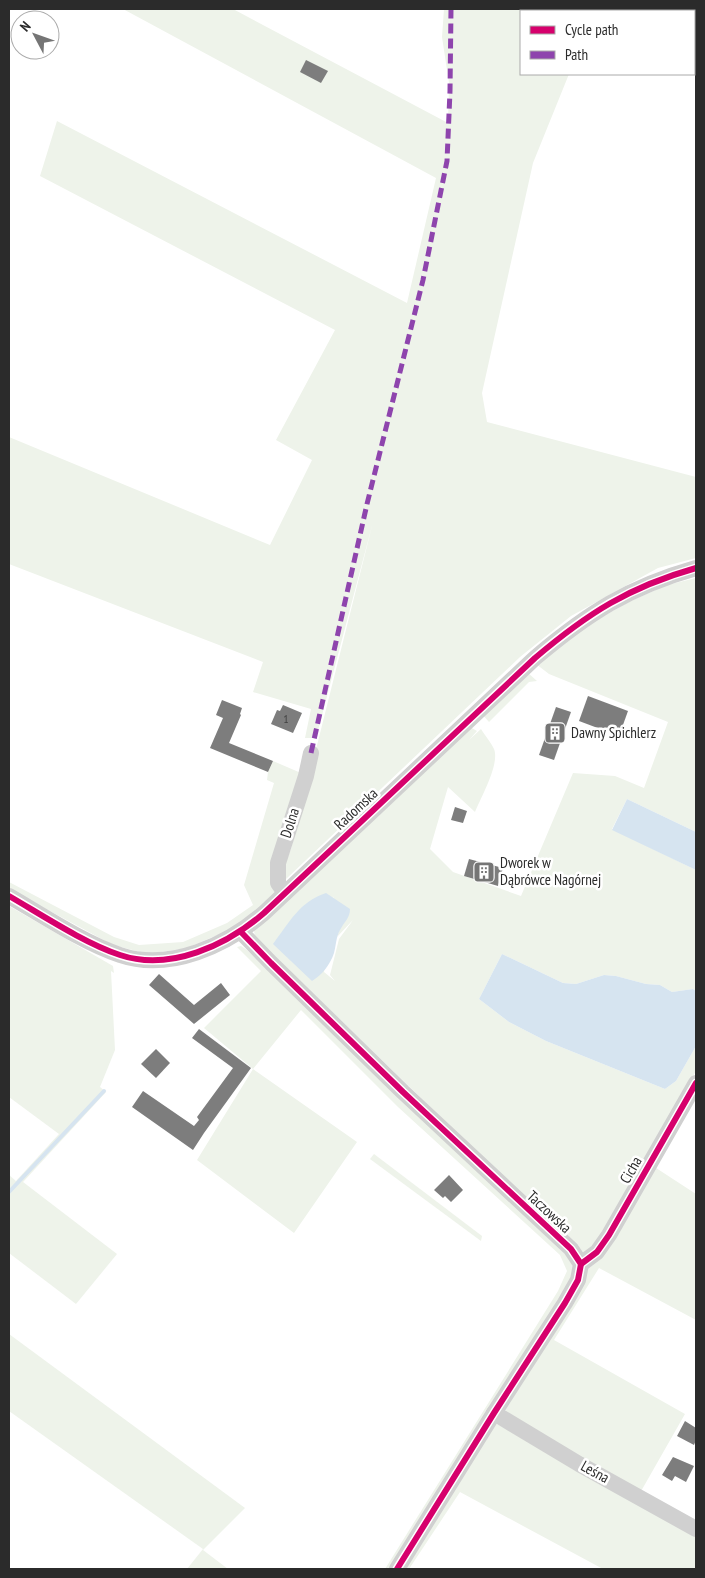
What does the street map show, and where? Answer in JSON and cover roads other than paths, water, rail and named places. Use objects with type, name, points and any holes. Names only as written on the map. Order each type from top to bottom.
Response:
[{"type":"street","name":"Radomska","points":[[9,896],[101,947],[121,956],[136,959],[166,959],[217,945],[241,932],[285,893],[535,658],[570,629],[611,601],[638,588],[696,568]]},
{"type":"street","name":"Dolna","points":[[285,893],[278,883],[278,863],[306,776],[311,752]]},
{"type":"street","name":"Taczowska","points":[[241,932],[403,1092],[571,1249],[581,1264]]},
{"type":"street","name":"Cicha","points":[[581,1264],[597,1252],[609,1235],[696,1083]]},
{"type":"street","points":[[397,1569],[573,1291],[578,1280],[581,1264]]},
{"type":"street","name":"Leśna","points":[[494,1413],[579,1464],[696,1529]]},
{"type":"waterway","points":[[9,1192],[104,1091]]},
{"type":"place","name":"Dawny Spichlerz","points":[[555,733]]},
{"type":"place","name":"Dworek w Dąbrówce Nagórnej","points":[[484,872]]}]
